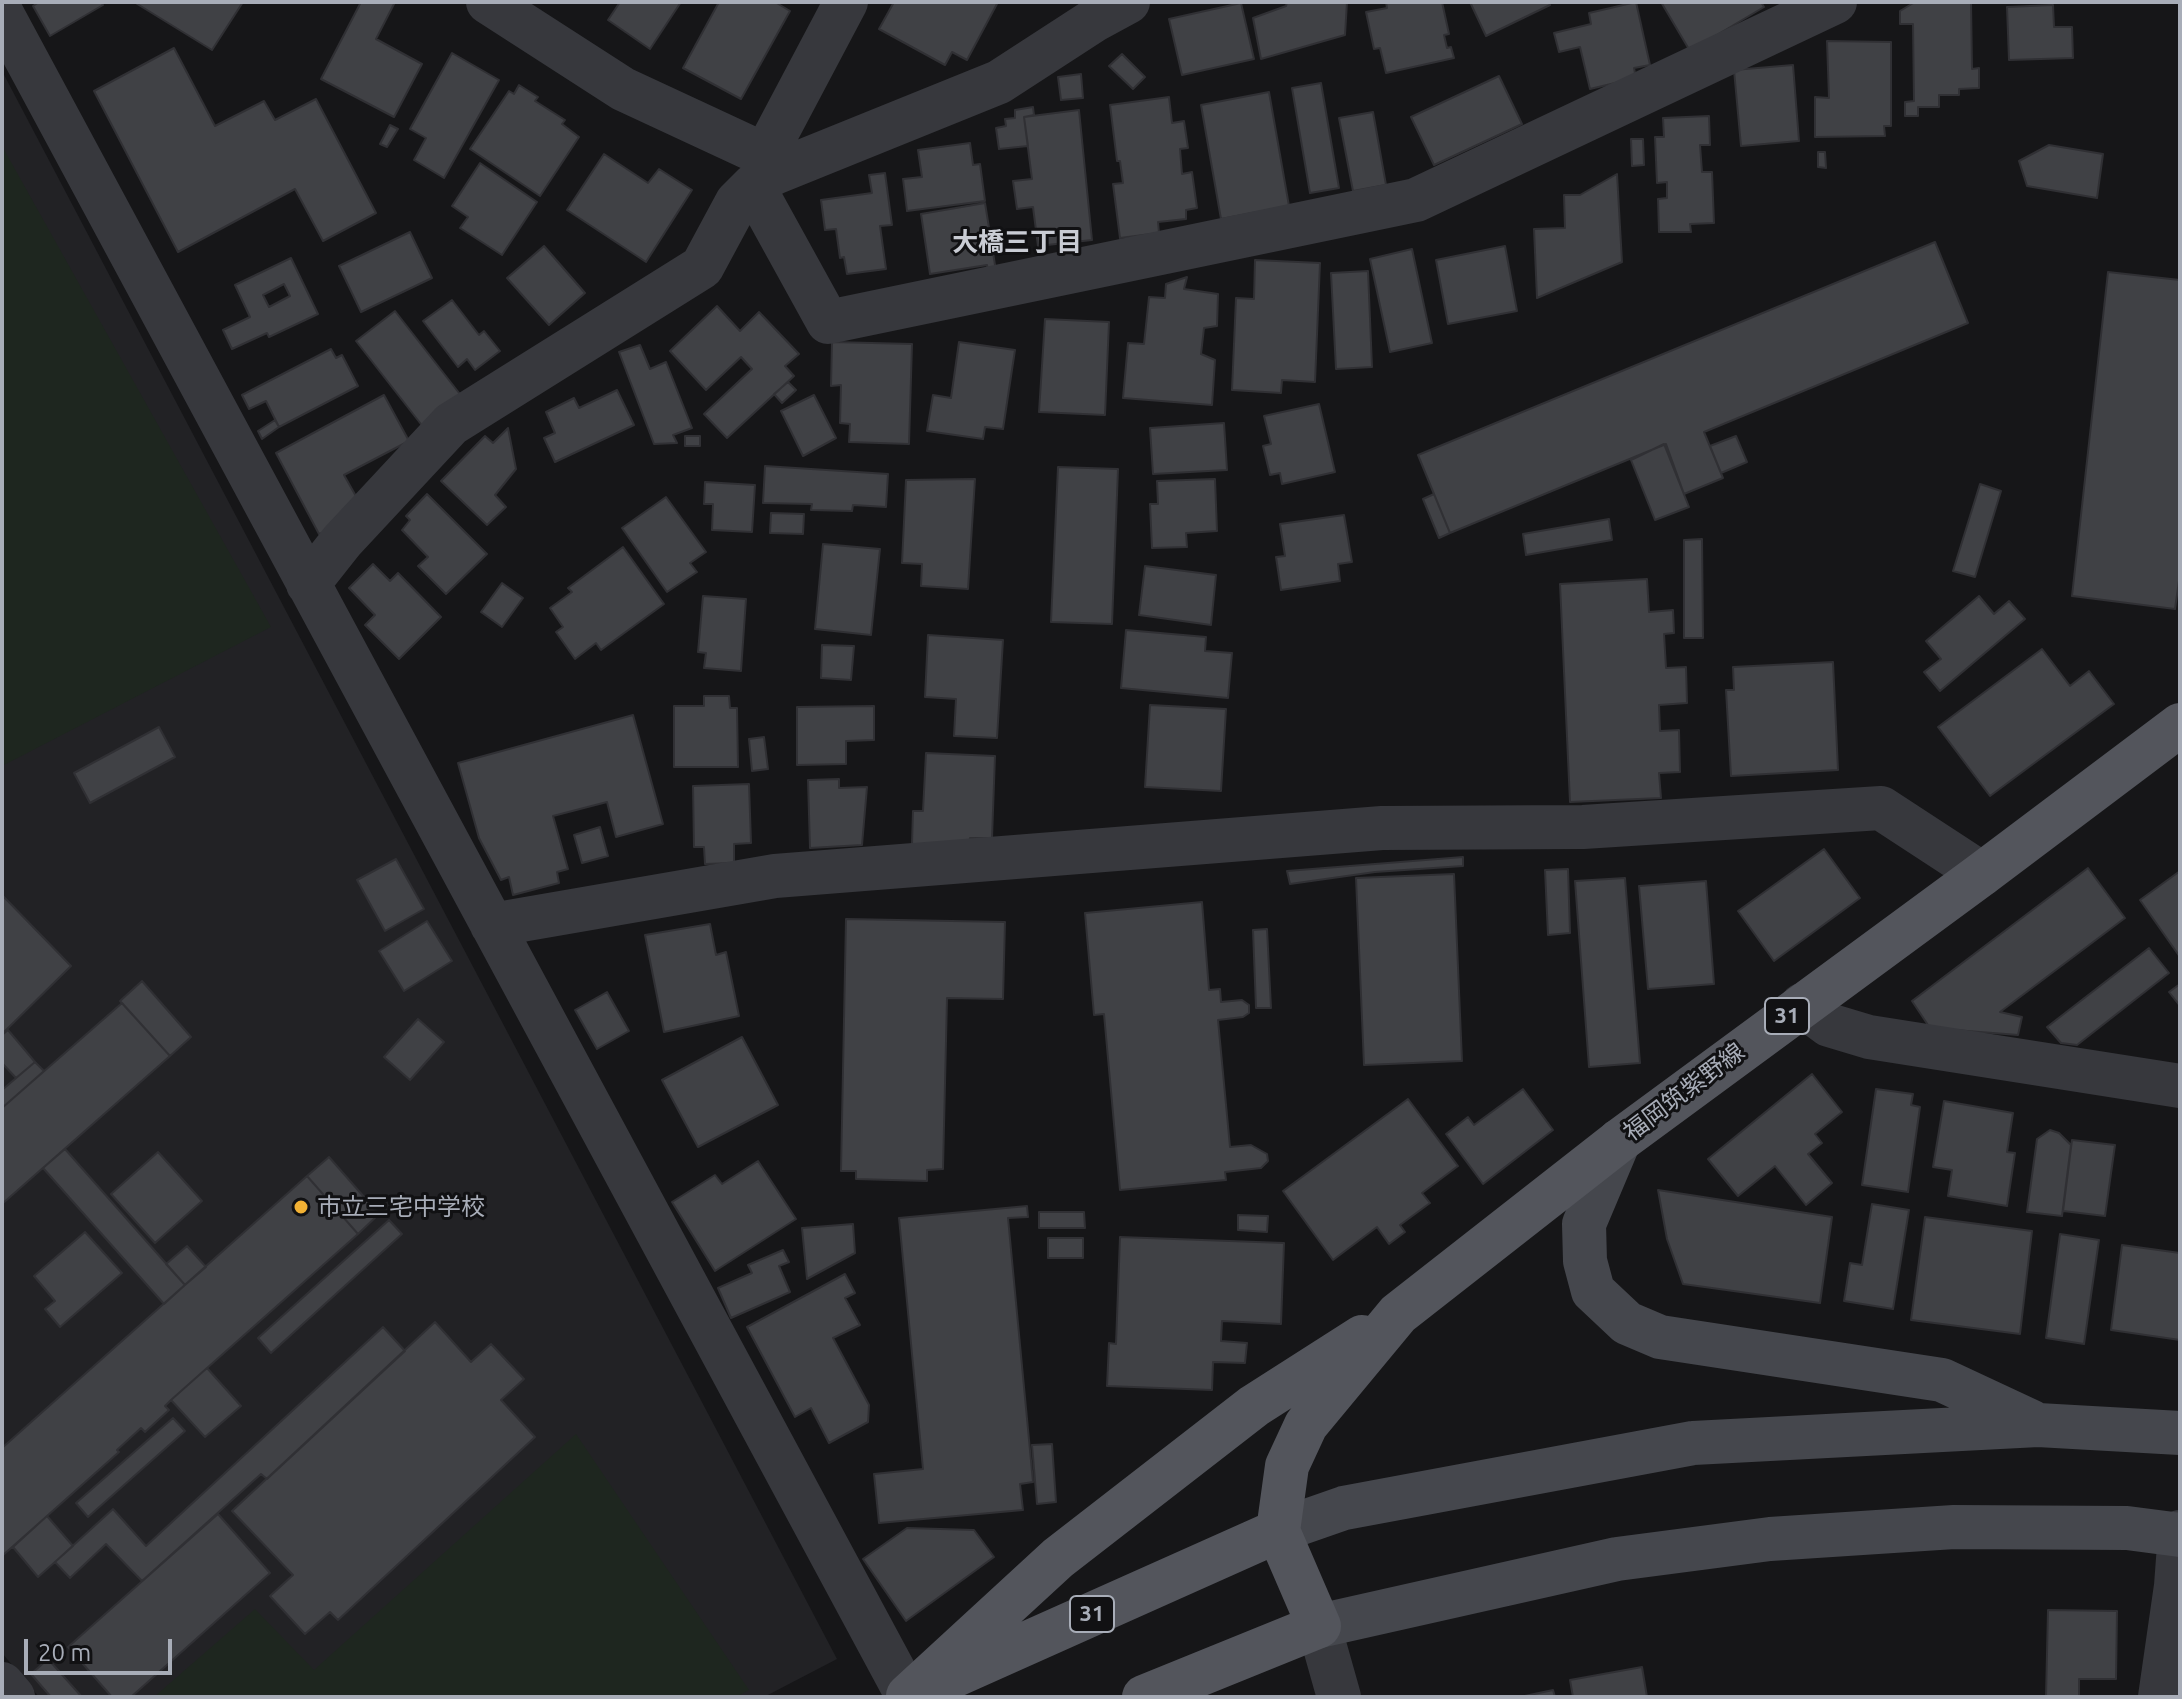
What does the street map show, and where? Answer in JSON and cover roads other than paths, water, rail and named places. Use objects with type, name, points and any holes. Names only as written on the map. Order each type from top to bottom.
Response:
[{"type":"main road","name":"福岡筑紫野線","points":[[1278,1531],[1287,1466],[1306,1425],[1398,1314],[1619,1141],[2180,725]]},
{"type":"main road","points":[[907,1697],[1058,1558],[1254,1406],[1398,1314]]},
{"type":"main road","points":[[1144,1697],[1319,1626],[1278,1531]]},
{"type":"main road","name":"31","points":[[907,1697],[1278,1531]]},
{"type":"street","points":[[488,2],[623,89],[764,171],[828,322],[1416,200],[1835,2]]},
{"type":"street","points":[[308,584],[342,541],[451,424],[702,267],[737,202],[764,171],[846,2]]},
{"type":"street","points":[[764,171],[999,82],[1128,2]]},
{"type":"street","points":[[2,14],[907,1697]]},
{"type":"street","points":[[492,925],[775,876],[1382,828],[1583,827],[1881,808],[1982,874]]},
{"type":"street","points":[[1802,1005],[1829,1025],[1869,1037],[2180,1086]]},
{"type":"street","points":[[1619,1141],[1584,1224],[1585,1261],[1593,1291],[1627,1323],[1660,1337],[1942,1380],[2038,1425]]},
{"type":"street","points":[[1278,1531],[1344,1508],[1693,1443],[2038,1425],[2180,1433]]},
{"type":"street","points":[[1339,1697],[1319,1626],[1617,1559],[1770,1539],[1954,1527],[2127,1528],[2180,1534],[2160,1697]]},
{"type":"street","points":[[2,1684],[13,1697]]},
{"type":"place","name":"市立三宅中学校","points":[[301,1207]]},
{"type":"district","name":"大橋三丁目","points":[[1017,242]]}]
